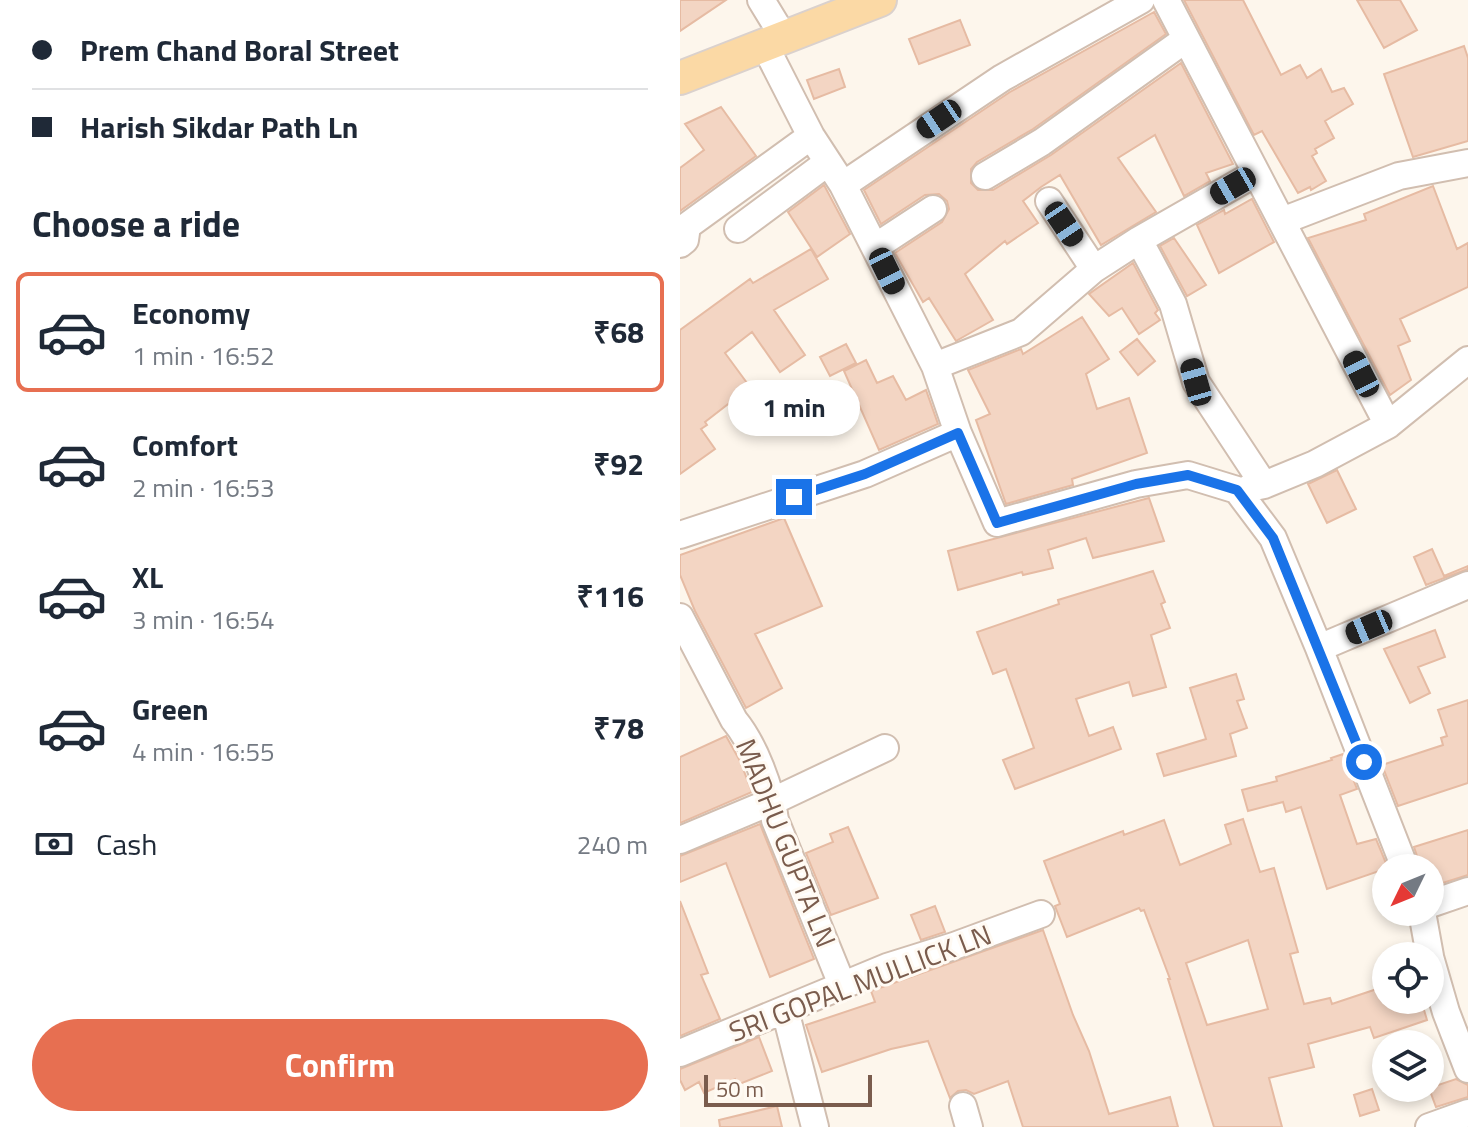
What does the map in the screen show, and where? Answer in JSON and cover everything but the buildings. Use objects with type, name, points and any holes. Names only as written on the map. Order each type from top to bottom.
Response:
[{"type":"main road","points":[[680,78],[880,0]]},
{"type":"street","points":[[761,0],[811,136],[843,185],[935,366],[958,433],[997,523],[1136,484],[1188,475],[1237,490],[1264,485],[1315,464],[1388,425],[1468,360]]},
{"type":"street","points":[[843,185],[1002,78],[1141,0]]},
{"type":"street","points":[[1166,0],[1388,425]]},
{"type":"street","points":[[985,176],[1042,142],[1186,39]]},
{"type":"street","points":[[680,244],[685,240],[687,226],[811,136]]},
{"type":"street","points":[[738,229],[827,163]]},
{"type":"street","points":[[1282,221],[1399,176],[1468,163]]},
{"type":"street","points":[[935,366],[1021,332],[1094,269],[1256,173]]},
{"type":"street","points":[[1049,201],[1094,269]]},
{"type":"street","points":[[875,247],[933,209]]},
{"type":"street","points":[[1139,240],[1173,304],[1196,382],[1264,485]]},
{"type":"street","points":[[680,535],[865,474],[958,433]]},
{"type":"street","points":[[1237,490],[1273,538],[1400,854]]},
{"type":"street","points":[[1319,648],[1468,585]]},
{"type":"street","name":"MADHU GUPTA LN","points":[[680,617],[734,720],[744,732],[773,801],[775,820],[843,987]]},
{"type":"street","points":[[680,840],[773,801],[885,748]]},
{"type":"street","points":[[1444,899],[1468,891]]},
{"type":"street","name":"SRI GOPAL MULLICK LN","points":[[680,1053],[887,967],[1041,914]]},
{"type":"street","points":[[1444,1005],[1468,1069]]},
{"type":"street","points":[[785,1010],[815,1127]]},
{"type":"street","points":[[1429,1127],[1468,1113]]},
{"type":"route","points":[[794,497],[865,474],[958,433],[997,523],[1136,484],[1188,475],[1237,490],[1273,538],[1364,762]]}]
